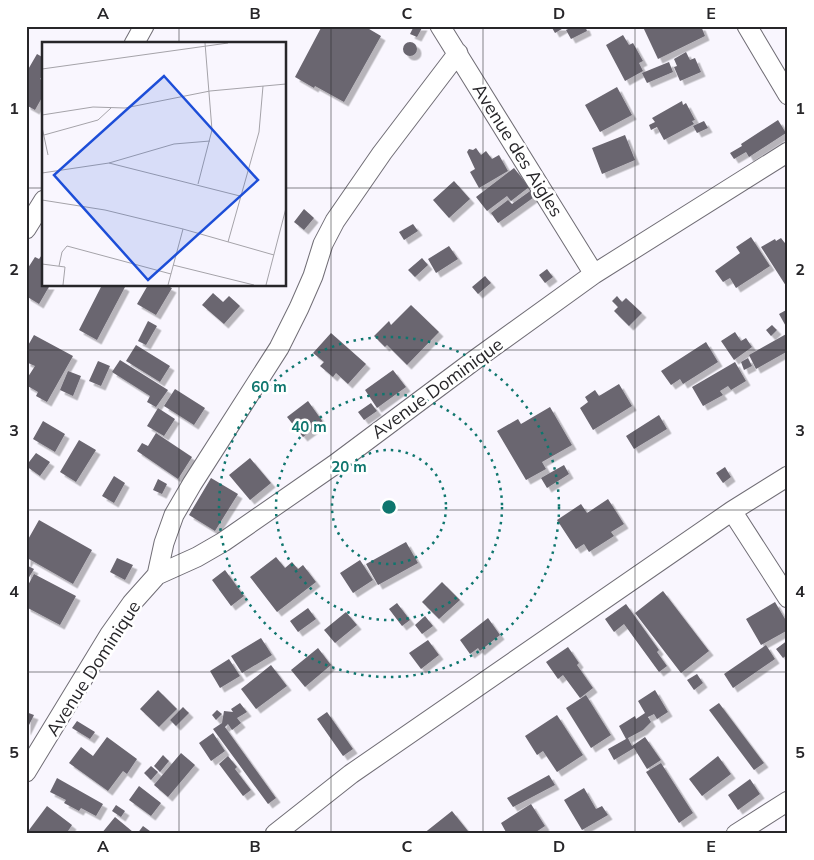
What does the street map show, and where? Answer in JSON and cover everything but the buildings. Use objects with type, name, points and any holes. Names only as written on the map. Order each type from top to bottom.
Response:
[{"type":"street","points":[[135,42],[144,26]]},
{"type":"street","name":"Avenue des Aigles","points":[[440,26],[594,274]]},
{"type":"street","points":[[747,26],[788,95]]},
{"type":"street","points":[[157,575],[164,543],[174,515],[279,348],[299,308],[322,244],[335,221],[382,153],[458,53]]},
{"type":"street","name":"Avenue Dominique","points":[[26,772],[110,634],[132,603],[157,575],[197,557],[224,542],[334,465],[594,274],[788,152]]},
{"type":"street","points":[[26,229],[42,203]]},
{"type":"street","points":[[275,834],[351,774],[732,511],[788,476]]},
{"type":"street","points":[[732,511],[788,598]]},
{"type":"street","points":[[736,834],[788,801]]}]
